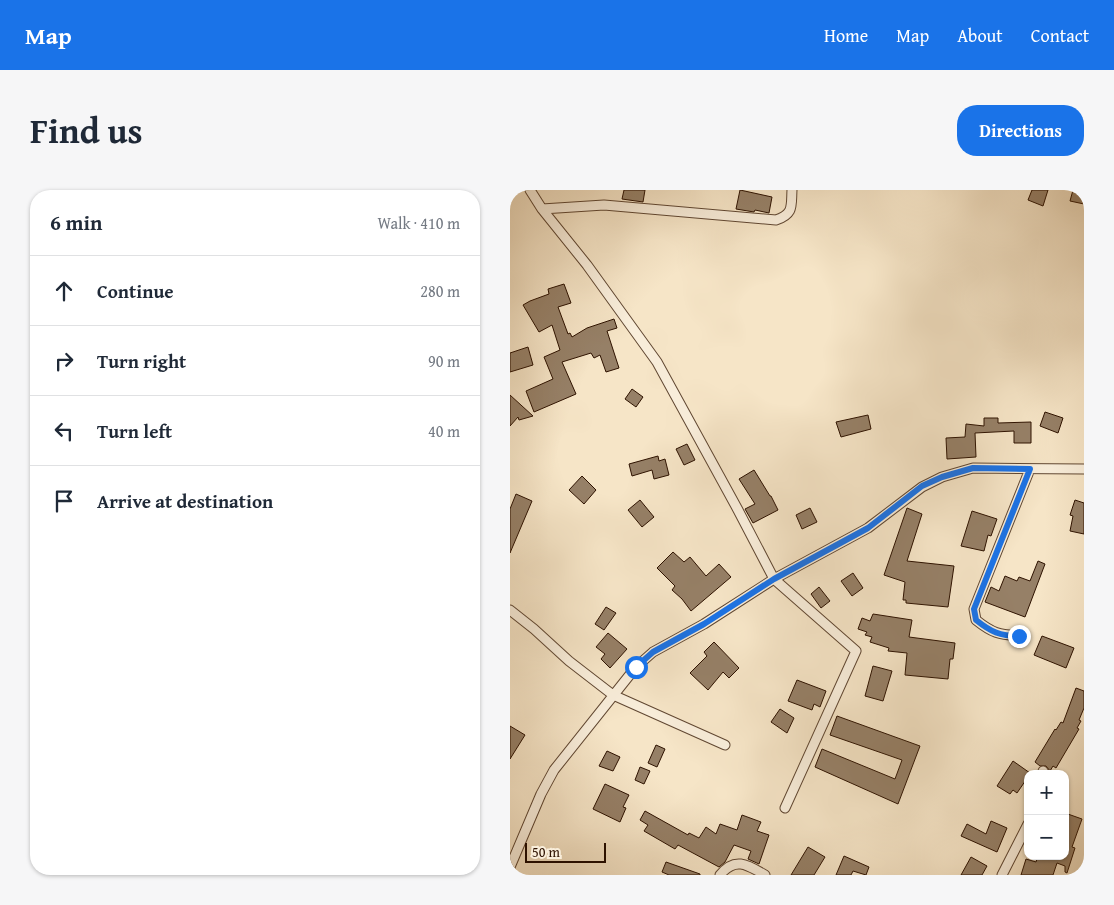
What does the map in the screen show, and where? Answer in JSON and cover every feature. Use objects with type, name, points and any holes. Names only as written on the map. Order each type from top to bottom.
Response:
[{"type":"street","points":[[530,190],[542,209],[587,265],[657,362],[774,579],[856,651],[785,808]]},
{"type":"street","points":[[542,209],[604,206],[776,220],[785,217],[790,210],[792,190]]},
{"type":"street","points":[[510,867],[541,794],[554,770],[636,667],[653,652],[704,624],[774,579],[868,528],[922,486],[942,477],[973,468],[1084,469]]},
{"type":"street","points":[[1019,636],[1008,636],[989,630],[976,620],[974,609],[1030,469]]},
{"type":"street","points":[[510,610],[569,661],[613,695],[725,745]]},
{"type":"street","points":[[1002,875],[1024,832]]},
{"type":"street","points":[[720,875],[730,866],[737,863],[747,864],[765,875]]},
{"type":"building","points":[[624,190],[645,190],[643,202],[622,199]]},
{"type":"building","points":[[740,190],[772,197],[769,213],[736,209]]},
{"type":"building","points":[[1032,190],[1048,190],[1043,206],[1028,200]]},
{"type":"building","points":[[1073,190],[1084,190],[1084,204],[1070,201]]},
{"type":"building","points":[[564,284],[571,303],[558,307],[568,334],[570,333],[572,337],[587,328],[614,319],[617,328],[607,331],[619,368],[606,372],[600,355],[594,358],[591,353],[562,362],[576,394],[534,412],[526,391],[553,379],[544,357],[560,350],[552,325],[539,332],[523,305],[549,294],[548,289]]},
{"type":"building","points":[[528,347],[533,365],[510,372],[510,353]]},
{"type":"building","points":[[632,389],[643,397],[636,407],[625,399]]},
{"type":"building","points":[[510,395],[533,416],[519,420],[518,417],[510,426]]},
{"type":"building","points":[[1045,412],[1063,418],[1058,433],[1040,426]]},
{"type":"building","points":[[868,415],[871,429],[841,437],[836,422]]},
{"type":"building","points":[[984,418],[998,418],[998,423],[1031,422],[1031,443],[1014,443],[1014,431],[975,433],[976,457],[947,459],[946,438],[965,437],[966,424],[984,426]]},
{"type":"building","points":[[687,444],[695,460],[684,465],[676,449]]},
{"type":"building","points":[[658,456],[659,461],[665,459],[669,475],[654,479],[652,470],[632,476],[629,464]]},
{"type":"building","points":[[754,470],[778,510],[753,523],[745,509],[755,504],[739,479]]},
{"type":"building","points":[[582,476],[596,490],[584,504],[569,490]]},
{"type":"building","points":[[516,494],[532,501],[510,553],[510,509]]},
{"type":"building","points":[[640,500],[654,517],[642,527],[628,510]]},
{"type":"building","points":[[1075,500],[1084,503],[1084,534],[1070,531],[1073,516],[1070,515]]},
{"type":"building","points":[[810,508],[817,522],[802,529],[796,515]]},
{"type":"building","points":[[907,508],[922,514],[907,561],[954,566],[948,607],[906,603],[906,600],[903,600],[905,582],[884,575]]},
{"type":"building","points":[[972,511],[997,519],[991,536],[988,535],[984,551],[961,546]]},
{"type":"building","points":[[673,552],[684,562],[690,557],[706,576],[719,564],[731,577],[691,611],[672,590],[675,586],[657,568]]},
{"type":"building","points":[[1038,561],[1045,564],[1025,617],[985,602],[991,587],[999,591],[1005,576],[1017,581],[1019,577],[1030,581]]},
{"type":"building","points":[[853,573],[863,588],[852,596],[841,581]]},
{"type":"building","points":[[819,587],[830,601],[821,608],[811,594]]},
{"type":"building","points":[[606,607],[616,613],[604,630],[595,624]]},
{"type":"building","points":[[873,614],[912,620],[909,637],[955,643],[953,659],[950,659],[948,679],[905,675],[907,653],[888,651],[889,648],[870,642],[872,637],[865,635],[867,632],[858,629],[862,618],[870,621]]},
{"type":"building","points":[[608,633],[627,649],[610,668],[601,659],[605,654],[596,647]]},
{"type":"building","points":[[1042,636],[1074,648],[1066,668],[1034,655]]},
{"type":"building","points":[[714,642],[739,668],[729,678],[723,672],[708,690],[690,673],[707,656],[704,652]]},
{"type":"building","points":[[873,666],[892,671],[883,701],[865,696]]},
{"type":"building","points":[[797,680],[826,691],[820,707],[814,704],[812,710],[788,701]]},
{"type":"building","points":[[1076,688],[1084,691],[1084,708],[1077,728],[1079,729],[1056,768],[1053,766],[1049,770],[1046,766],[1040,766],[1035,762],[1055,729],[1061,722],[1063,723]]},
{"type":"building","points":[[780,709],[794,718],[787,733],[771,722]]},
{"type":"building","points":[[837,716],[920,746],[898,804],[815,767],[822,749],[895,779],[902,760],[830,735]]},
{"type":"building","points":[[510,726],[525,735],[510,759]]},
{"type":"building","points":[[656,745],[665,749],[657,767],[648,763]]},
{"type":"building","points":[[607,751],[620,757],[613,771],[599,766]]},
{"type":"building","points":[[1013,761],[1026,770],[1024,770],[1024,783],[1017,793],[1013,790],[1010,794],[997,786]]},
{"type":"building","points":[[640,767],[650,771],[644,784],[635,780]]},
{"type":"building","points":[[605,784],[629,795],[623,807],[626,808],[620,822],[593,809]]},
{"type":"building","points":[[645,811],[688,835],[689,833],[699,838],[706,827],[716,834],[720,824],[737,830],[742,815],[761,822],[757,831],[769,835],[759,864],[748,859],[751,851],[734,845],[725,862],[719,867],[678,845],[675,849],[644,831],[648,825],[640,820]]},
{"type":"building","points":[[1069,814],[1082,819],[1072,847],[1075,848],[1067,873],[1065,872],[1065,866],[1057,863],[1053,875],[1021,875],[1026,860],[1036,862],[1037,860],[1069,860]]},
{"type":"building","points":[[991,821],[1007,828],[997,852],[961,836],[967,824],[986,834]]},
{"type":"building","points":[[808,847],[825,857],[814,875],[791,875]]},
{"type":"building","points":[[844,856],[869,867],[866,875],[853,871],[851,875],[836,875]]},
{"type":"building","points":[[971,857],[987,866],[982,875],[961,875]]},
{"type":"building","points":[[666,862],[700,875],[669,875],[662,872]]},
{"type":"route","points":[[636,667],[653,652],[704,624],[774,579],[868,528],[922,486],[942,477],[973,468],[1030,469],[974,609],[976,620],[989,630],[1008,636],[1019,636]]}]
